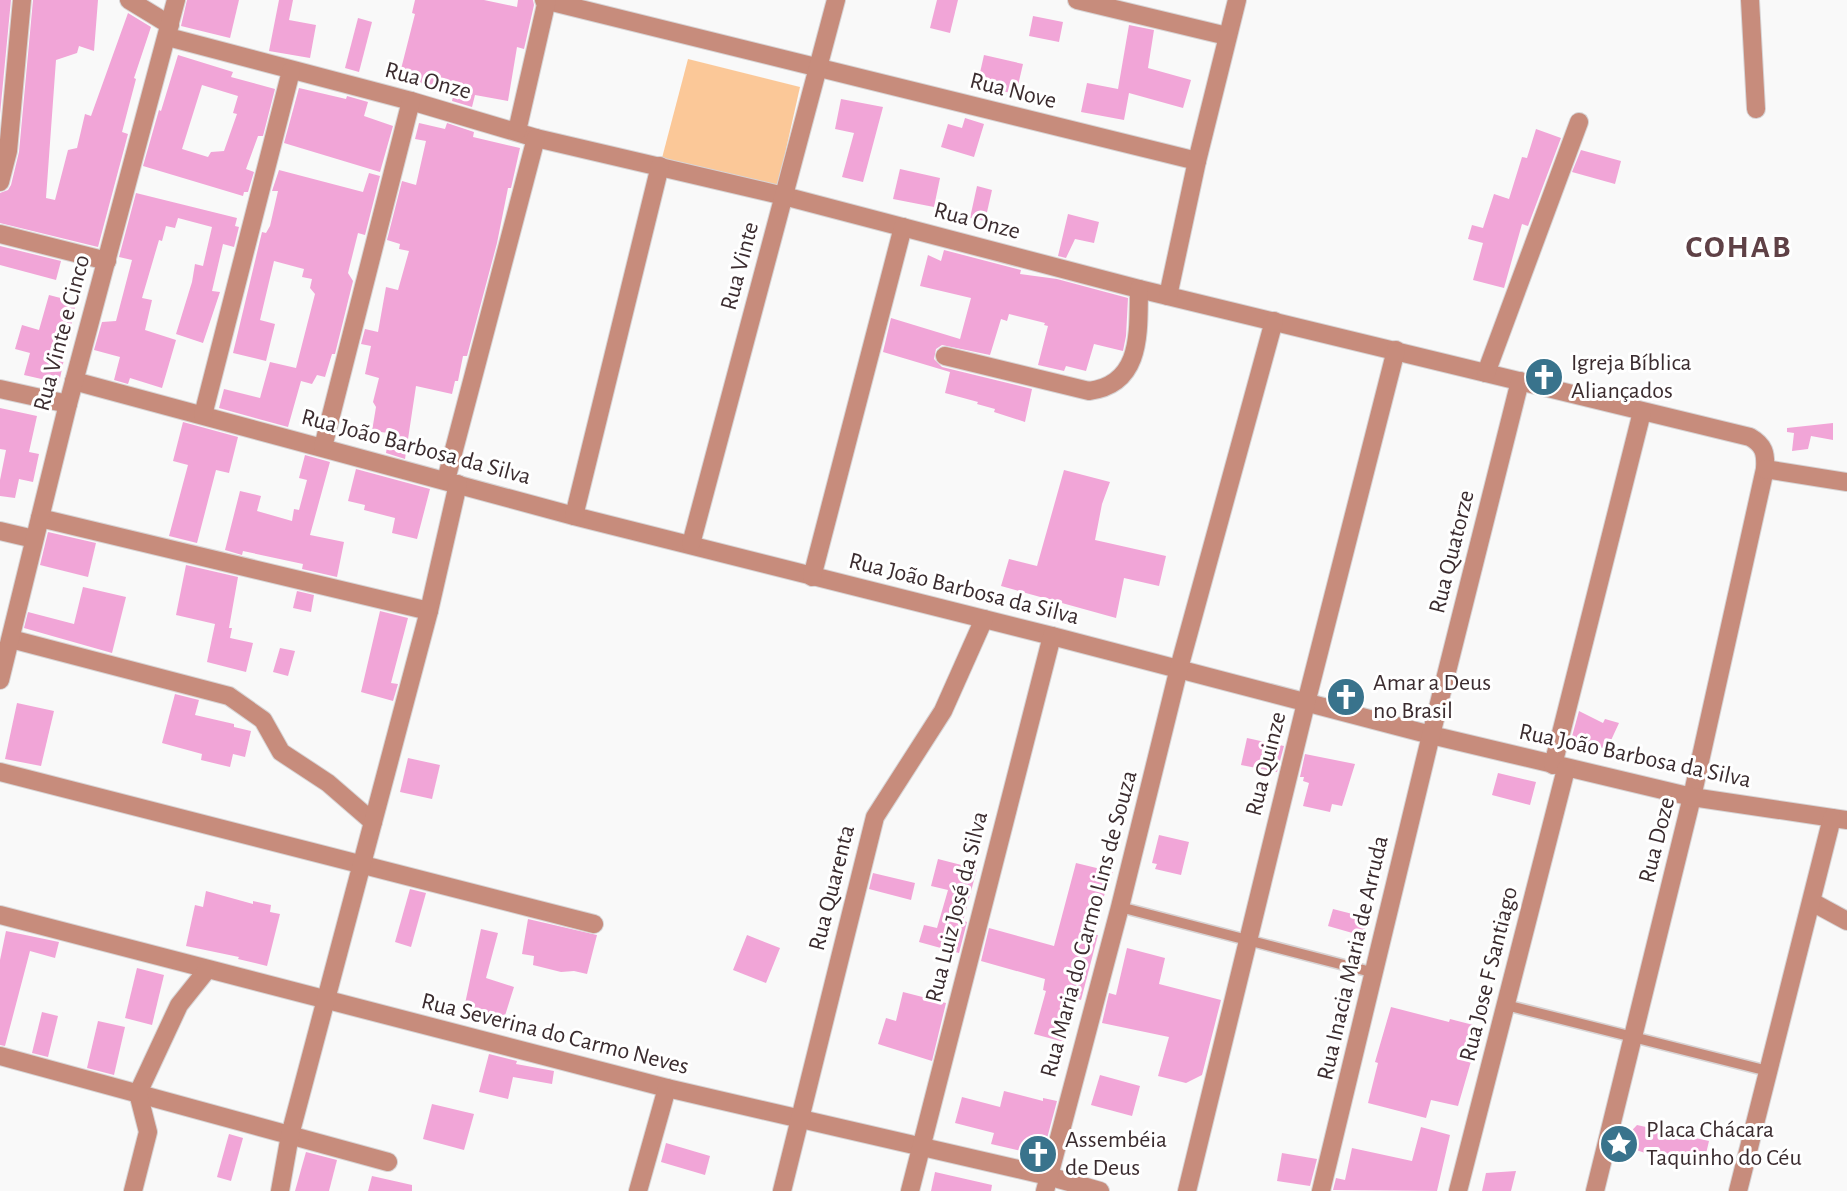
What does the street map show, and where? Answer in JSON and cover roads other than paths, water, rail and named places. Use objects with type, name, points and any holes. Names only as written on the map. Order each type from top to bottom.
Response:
[{"type":"street","points":[[0,182],[8,151],[22,0]]},
{"type":"street","name":"Rua Onze","points":[[129,0],[169,31],[291,71],[411,101],[536,138],[784,195],[1139,289],[1750,437],[1763,448],[1765,463]]},
{"type":"street","name":"Rua Vinte e Cinco","points":[[2,668],[68,404],[176,0]]},
{"type":"street","points":[[517,131],[546,0]]},
{"type":"street","name":"Rua Nove","points":[[546,0],[1197,161]]},
{"type":"street","name":"Rua Vinte","points":[[691,544],[836,0]]},
{"type":"street","points":[[1077,0],[1227,36]]},
{"type":"street","points":[[1168,296],[1197,161],[1237,0]]},
{"type":"street","points":[[1750,0],[1756,109]]},
{"type":"street","points":[[204,415],[291,71]]},
{"type":"street","points":[[323,447],[411,101]]},
{"type":"street","points":[[1486,373],[1579,122]]},
{"type":"street","points":[[279,1191],[290,1135],[429,611],[452,482],[536,138]]},
{"type":"street","points":[[574,516],[660,166]]},
{"type":"street","points":[[812,577],[903,227]]},
{"type":"street","points":[[0,234],[107,261]]},
{"type":"street","points":[[946,356],[1089,391],[1103,389],[1118,380],[1128,369],[1135,351],[1139,289]]},
{"type":"street","name":"Rua Maria do Carmo Lins de Souza","points":[[1046,1184],[1120,907],[1179,668],[1274,321]]},
{"type":"street","name":"Rua Quinze","points":[[1187,1191],[1306,703],[1396,350]]},
{"type":"street","name":"Rua João Barbosa da Silva","points":[[74,381],[574,516],[1179,668],[1559,767],[1692,797],[1840,819]]},
{"type":"street","name":"Rua Quatorze","points":[[1431,735],[1520,381]]},
{"type":"street","points":[[0,389],[68,404]]},
{"type":"street","name":"Rua Jose F Santiago","points":[[1458,1191],[1506,1005],[1642,412]]},
{"type":"street","points":[[1765,463],[1847,482]]},
{"type":"street","name":"Rua Doze","points":[[1595,1191],[1692,797],[1765,463]]},
{"type":"street","points":[[40,518],[429,611]]},
{"type":"street","points":[[0,531],[34,539]]},
{"type":"street","name":"Rua Quarenta","points":[[782,1191],[875,817],[943,711],[984,620]]},
{"type":"street","name":"Rua Luiz José da Silva","points":[[910,1191],[1052,636]]},
{"type":"street","points":[[10,639],[229,695],[262,720],[281,752],[328,783],[373,822]]},
{"type":"street","name":"Rua Inacia Maria de Arruda","points":[[1321,1191],[1431,735]]},
{"type":"street","points":[[0,772],[594,924]]},
{"type":"street","points":[[1738,1191],[1812,902],[1840,819]]},
{"type":"street","points":[[1812,902],[1847,921]]},
{"type":"street","name":"Rua Severina do Carmo Neves","points":[[0,915],[667,1088],[920,1148],[1046,1184],[1100,1191]]},
{"type":"street","points":[[133,1191],[148,1132],[138,1093],[179,1005],[207,970]]},
{"type":"street","points":[[0,1056],[388,1162]]},
{"type":"street","points":[[638,1191],[667,1088]]},
{"type":"lane","points":[[1120,907],[1375,973]]},
{"type":"lane","points":[[1506,1005],[1768,1071]]},
{"type":"place","name":"Igreja Bíblica Aliançados","points":[[1544,377]]},
{"type":"place","name":"Amar a Deus no Brasil","points":[[1346,697]]},
{"type":"place","name":"Placa Chácara Taquinho do Céu","points":[[1619,1144]]},
{"type":"place","name":"Assembéia de Deus","points":[[1038,1154]]},
{"type":"district","name":"COHAB","points":[[1739,247]]}]
